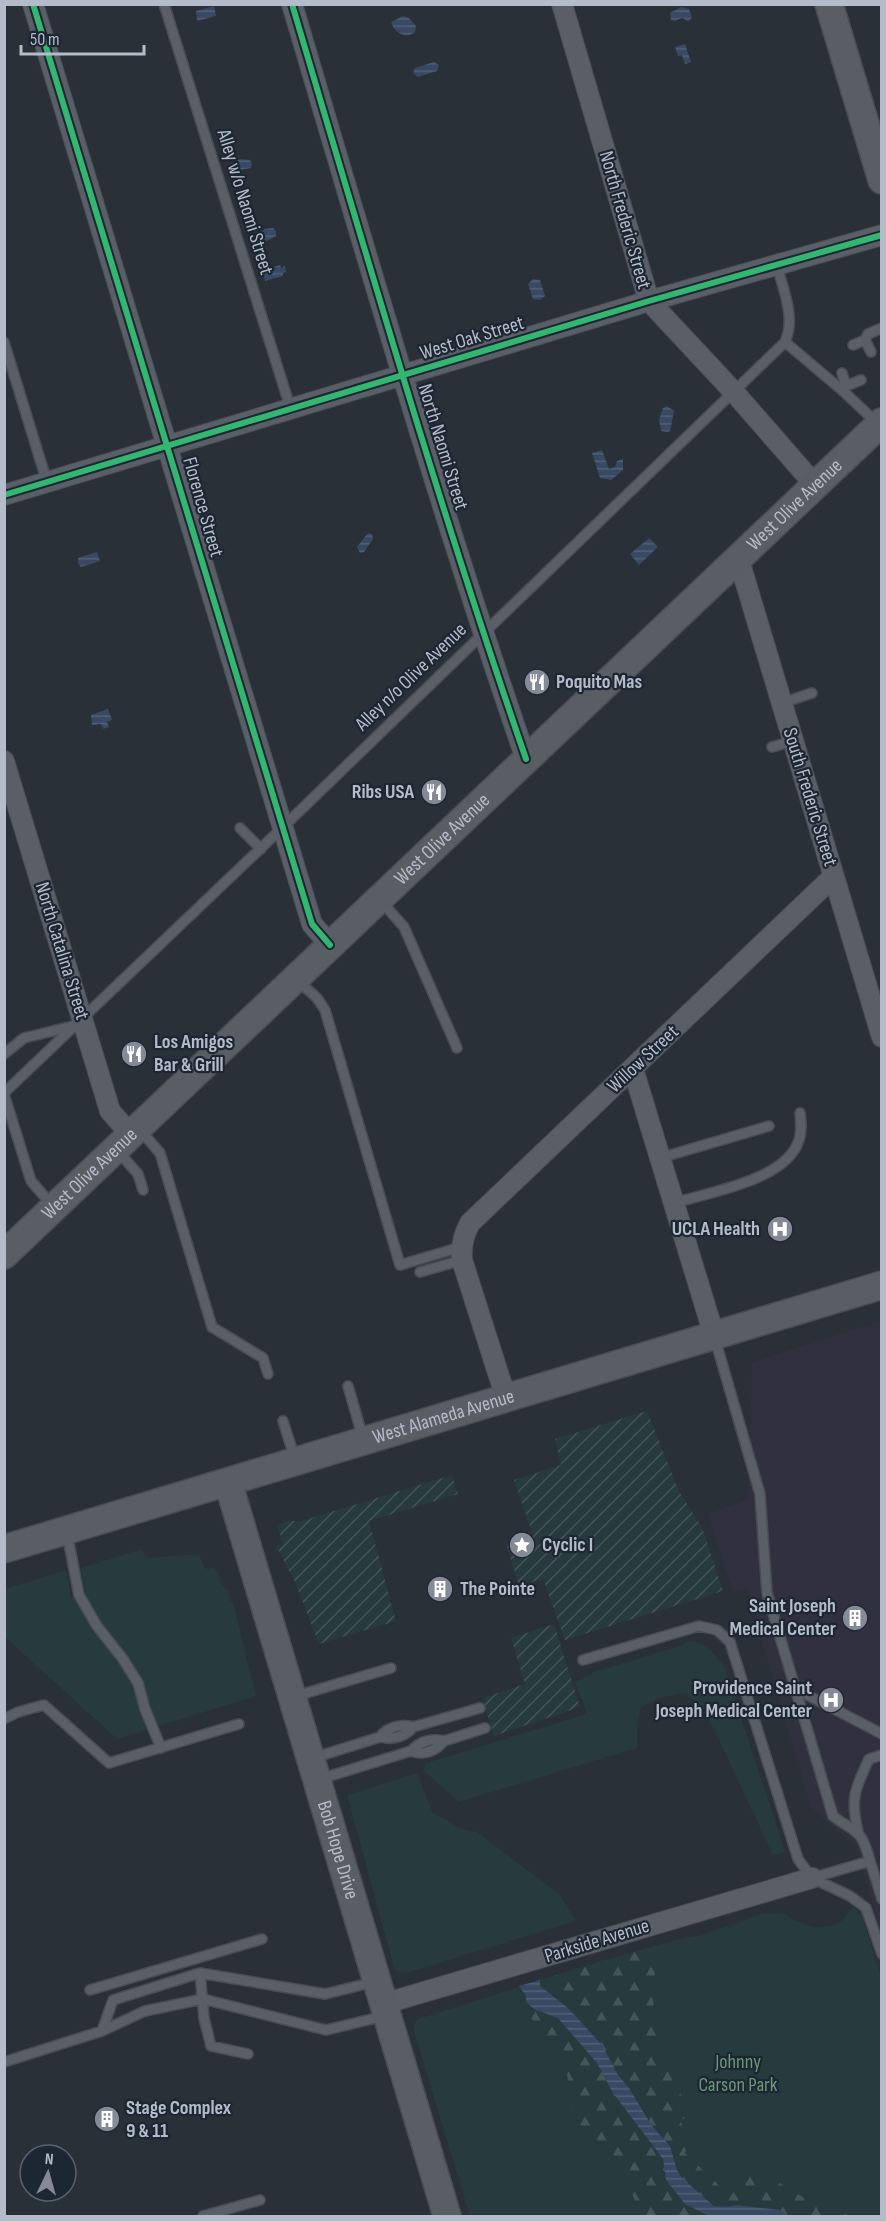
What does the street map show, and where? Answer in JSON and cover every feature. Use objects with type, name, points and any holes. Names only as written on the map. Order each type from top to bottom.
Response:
[{"type":"main road","points":[[829,4],[875,133],[882,180]]},
{"type":"main road","name":"West Olive Avenue","points":[[4,1255],[880,423]]},
{"type":"main road","name":"West Alameda Avenue","points":[[4,1550],[882,1285]]},
{"type":"main road","name":"Bob Hope Drive","points":[[228,1482],[447,2217]]},
{"type":"street","name":"Florence Street","points":[[33,4],[312,924],[330,945]]},
{"type":"street","name":"North Naomi Street","points":[[291,4],[403,376],[483,633],[526,759]]},
{"type":"street","name":"North Frederic Street","points":[[562,4],[649,301],[733,391],[815,485]]},
{"type":"street","name":"West Oak Street","points":[[4,495],[649,301],[882,234]]},
{"type":"street","name":"South Frederic Street","points":[[738,557],[834,876],[876,996],[882,1036]]},
{"type":"street","name":"North Catalina Street","points":[[4,762],[79,1022],[110,1112],[128,1137]]},
{"type":"street","name":"Willow Street","points":[[462,1253],[464,1232],[470,1223],[633,1069],[771,928],[834,876]]},
{"type":"street","points":[[633,1069],[714,1335]]},
{"type":"street","points":[[462,1253],[506,1398]]},
{"type":"street","name":"Parkside Avenue","points":[[382,2000],[812,1878]]},
{"type":"lane","name":"Alley w/o Naomi Street","points":[[164,4],[291,410]]},
{"type":"lane","points":[[777,265],[791,319],[790,331],[785,342],[845,382],[880,423]]},
{"type":"lane","points":[[863,346],[868,334],[882,328]]},
{"type":"lane","points":[[4,342],[47,482]]},
{"type":"lane","name":"Alley n/o Olive Avenue","points":[[4,1093],[261,849],[785,342]]},
{"type":"lane","points":[[845,382],[861,380]]},
{"type":"lane","points":[[782,703],[812,693]]},
{"type":"lane","points":[[772,747],[793,741]]},
{"type":"lane","points":[[240,828],[261,849]]},
{"type":"lane","points":[[379,899],[404,927],[457,1048]]},
{"type":"lane","points":[[295,978],[317,998],[325,1010],[400,1264],[462,1253]]},
{"type":"lane","points":[[4,1054],[24,1038],[79,1022]]},
{"type":"lane","points":[[4,1093],[31,1181],[54,1208]]},
{"type":"lane","points":[[674,1203],[759,1178],[778,1168],[799,1143],[802,1129],[800,1113]]},
{"type":"lane","points":[[660,1158],[769,1126]]},
{"type":"lane","points":[[128,1137],[143,1190]]},
{"type":"lane","points":[[128,1137],[160,1153],[194,1278],[212,1327],[263,1358],[268,1374]]},
{"type":"lane","points":[[420,1272],[462,1253]]},
{"type":"lane","points":[[714,1335],[760,1494],[766,1593],[833,1816],[858,1831]]},
{"type":"lane","points":[[348,1386],[364,1441]]},
{"type":"lane","points":[[284,1422],[296,1461]]},
{"type":"lane","points":[[66,1531],[79,1595],[97,1626],[123,1659],[138,1683],[145,1709],[161,1748]]},
{"type":"lane","points":[[583,1660],[699,1626],[717,1630],[730,1642],[798,1859],[812,1878],[850,1896],[866,1908],[882,1954]]},
{"type":"lane","points":[[293,1697],[391,1668]]},
{"type":"lane","points":[[794,1688],[882,1734]]},
{"type":"lane","points":[[4,1719],[18,1712],[44,1705],[109,1763],[239,1724]]},
{"type":"lane","points":[[314,1769],[380,1737],[387,1739],[408,1733],[413,1727],[480,1708]]},
{"type":"lane","points":[[314,1769],[411,1751],[419,1754],[438,1748],[444,1741],[485,1728]]},
{"type":"lane","points":[[882,1755],[869,1759],[854,1793],[854,1814],[858,1831],[864,1841],[882,1899]]},
{"type":"lane","points":[[812,1878],[870,1861]]},
{"type":"lane","points":[[90,1990],[262,1939]]},
{"type":"lane","points":[[102,2031],[113,2000],[200,1973],[325,1994],[382,2000]]},
{"type":"lane","points":[[200,1973],[211,2046],[248,2054]]},
{"type":"lane","points":[[4,2062],[102,2031],[145,2012],[203,1999],[326,2030],[382,2000]]},
{"type":"lane","points":[[203,2217],[260,2200]]},
{"type":"shaded area","name":"Providence Saint Joseph Medical Center","points":[[881,1321],[881,1933],[856,1847],[811,1808],[747,1589],[733,1592],[708,1514],[748,1499],[752,1362]]},
{"type":"green space","points":[[647,1411],[679,1491],[702,1527],[723,1591],[565,1640],[543,1579],[519,1586],[506,1544],[533,1535],[514,1480],[561,1465],[555,1439]]},
{"type":"green space","points":[[452,1475],[458,1494],[369,1521],[396,1621],[319,1644],[295,1582],[276,1546],[283,1543],[277,1525],[288,1521],[301,1521]]},
{"type":"green space","points":[[142,1549],[146,1558],[199,1554],[204,1567],[214,1568],[228,1591],[230,1601],[233,1602],[256,1696],[117,1739],[5,1637],[5,1589],[66,1570],[71,1598],[85,1592],[81,1568]]},
{"type":"green space","points":[[554,1624],[580,1707],[494,1736],[482,1698],[525,1684],[511,1638]]},
{"type":"green space","points":[[687,1641],[704,1645],[724,1665],[785,1852],[773,1855],[714,1729],[703,1710],[685,1693],[659,1698],[641,1707],[637,1724],[637,1748],[459,1802],[424,1771],[426,1763],[587,1714],[575,1682],[594,1672],[684,1645]]},
{"type":"green space","points":[[417,1773],[432,1812],[461,1829],[477,1832],[559,1894],[576,1921],[406,1973],[399,1972],[394,1967],[347,1795]]},
{"type":"green space","name":"Johnny Carson Park","points":[[853,1906],[862,1916],[881,1977],[881,2216],[470,2216],[414,2031],[414,2024],[418,2019],[604,1960],[703,1935],[759,1914],[783,1913],[795,1921],[822,1927],[843,1920]]},
{"type":"green space","points":[[662,1944],[654,1982],[654,2015],[668,2064],[687,2107],[688,2116],[680,2121],[691,2138],[685,2153],[730,2196],[752,2172],[773,2179],[806,2199],[850,2216],[641,2216],[612,2153],[579,2124],[571,2103],[566,2070],[561,2055],[542,2035],[530,2016],[519,1986]]},
{"type":"water","points":[[214,6],[216,16],[197,21],[196,11]]},
{"type":"water","points":[[681,7],[689,9],[692,18],[688,21],[682,18],[671,20],[670,13]]},
{"type":"water","points":[[403,16],[409,18],[416,26],[415,32],[407,35],[400,34],[392,26],[391,22]]},
{"type":"water","points":[[685,44],[691,62],[685,64],[682,55],[678,56],[675,47]]},
{"type":"water","points":[[434,62],[439,65],[437,71],[418,77],[413,73],[415,68]]},
{"type":"water","points":[[239,159],[250,160],[251,168],[233,171],[230,166]]},
{"type":"water","points":[[273,228],[276,236],[263,243],[257,240],[257,234],[265,229]]},
{"type":"water","points":[[280,265],[281,268],[285,266],[286,272],[283,276],[265,281],[262,271]]},
{"type":"water","points":[[533,279],[540,280],[545,296],[540,300],[533,299],[528,284]]},
{"type":"water","points":[[667,406],[674,411],[670,431],[667,432],[661,431],[659,420],[663,408]]},
{"type":"water","points":[[602,450],[609,469],[615,467],[617,461],[623,459],[623,470],[611,480],[600,478],[592,453]]},
{"type":"water","points":[[368,533],[372,534],[373,539],[364,552],[360,553],[357,547]]},
{"type":"water","points":[[649,538],[658,547],[639,565],[630,554]]},
{"type":"water","points":[[97,552],[100,561],[81,567],[78,563],[78,558]]},
{"type":"water","points":[[108,709],[112,720],[107,722],[109,727],[103,729],[101,724],[92,725],[91,715]]},
{"type":"water","points":[[540,1980],[540,1986],[568,2008],[602,2045],[618,2075],[629,2088],[652,2126],[670,2146],[677,2170],[682,2178],[714,2206],[737,2205],[779,2210],[790,2216],[709,2216],[685,2204],[666,2180],[663,2159],[613,2093],[597,2063],[558,2018],[534,2009],[526,2002],[526,1996],[519,1986]]},
{"type":"cycle path","points":[[33,4],[312,924],[330,945]]},
{"type":"cycle path","points":[[292,4],[434,477],[526,759]]},
{"type":"cycle path","points":[[4,495],[649,301],[882,235]]},
{"type":"place","name":"Poquito Mas","points":[[537,682]]},
{"type":"place","name":"Ribs USA","points":[[434,792]]},
{"type":"place","name":"Los Amigos Bar & Grill","points":[[134,1054]]},
{"type":"place","name":"UCLA Health","points":[[780,1229]]},
{"type":"place","name":"Cyclic I","points":[[522,1545]]},
{"type":"place","name":"The Pointe","points":[[440,1589]]},
{"type":"place","name":"Saint Joseph Medical Center","points":[[855,1618]]},
{"type":"place","name":"Providence Saint Joseph Medical Center","points":[[831,1700]]},
{"type":"place","name":"Stage Complex 9 & 11","points":[[107,2119]]}]
